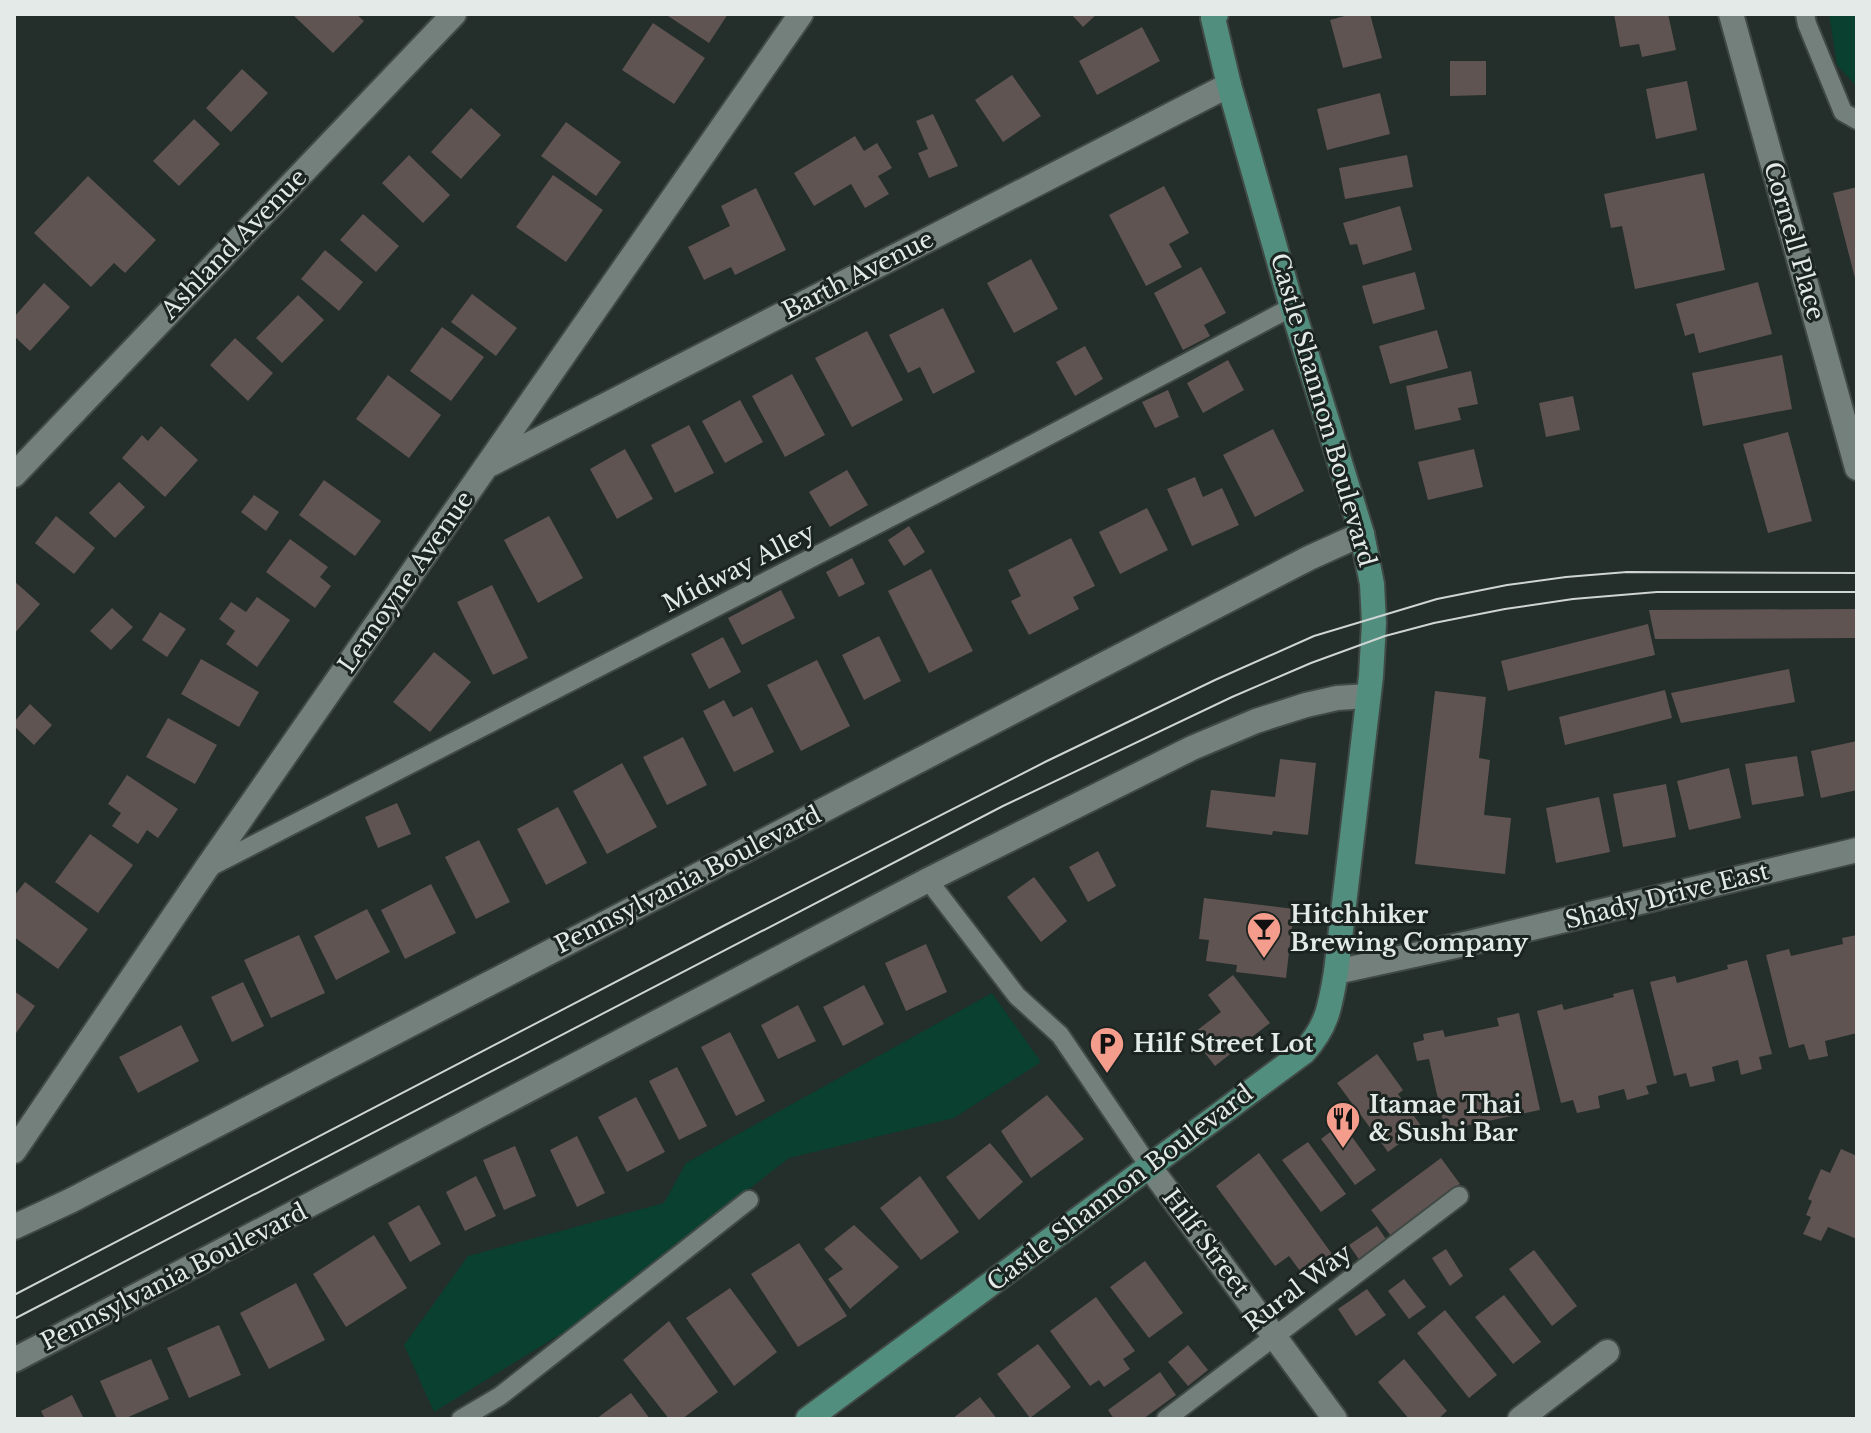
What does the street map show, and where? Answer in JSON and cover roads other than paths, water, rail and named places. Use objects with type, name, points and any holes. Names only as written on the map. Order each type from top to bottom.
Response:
[{"type":"street","name":"Ashland Avenue","points":[[14,475],[454,14]]},
{"type":"street","name":"Lemoyne Avenue","points":[[14,1151],[206,869],[801,14]]},
{"type":"street","name":"Cornell Place","points":[[1731,14],[1851,424],[1857,468]]},
{"type":"street","name":"Castle Shannon Boulevard","points":[[808,1419],[1304,1052],[1318,1037],[1327,1020],[1336,972],[1368,696],[1374,623],[1372,584],[1362,534],[1292,307],[1229,85],[1214,15]]},
{"type":"street","name":"Barth Avenue","points":[[487,467],[1229,85]]},
{"type":"street","name":"Pennsylvania Boulevard","points":[[14,1227],[84,1194],[1295,565],[1362,534]]},
{"type":"street","name":"Pennsylvania Boulevard","points":[[14,1360],[928,880],[1192,748],[1256,721],[1306,705],[1337,698],[1368,696]]},
{"type":"street","name":"Shady Drive East","points":[[1336,972],[1857,850]]},
{"type":"street","name":"Hilf Street","points":[[1149,1166],[1335,1419]]},
{"type":"street","points":[[1520,1419],[1607,1352]]},
{"type":"lane","points":[[1805,14],[1843,112],[1857,120]]},
{"type":"lane","name":"Midway Alley","points":[[206,869],[1010,456],[1292,307]]},
{"type":"lane","name":"Hilf Street","points":[[928,880],[1017,996],[1060,1035],[1149,1166]]},
{"type":"lane","name":"Rural Way","points":[[1166,1419],[1459,1196]]},
{"type":"lane","points":[[461,1419],[500,1396],[749,1200]]},
{"type":"tram line","points":[[14,1295],[1045,762],[1314,636],[1437,599],[1566,577],[1627,572],[1857,573]]},
{"type":"tram line","points":[[14,1319],[1003,806],[1232,697],[1311,663],[1385,636],[1434,623],[1573,599],[1657,592],[1857,592]]},
{"type":"place","name":"Hitchhiker Brewing Company","points":[[1264,960]]},
{"type":"place","name":"Hilf Street Lot","points":[[1107,1075]]},
{"type":"place","name":"Itamae Thai & Sushi Bar","points":[[1343,1150]]}]
